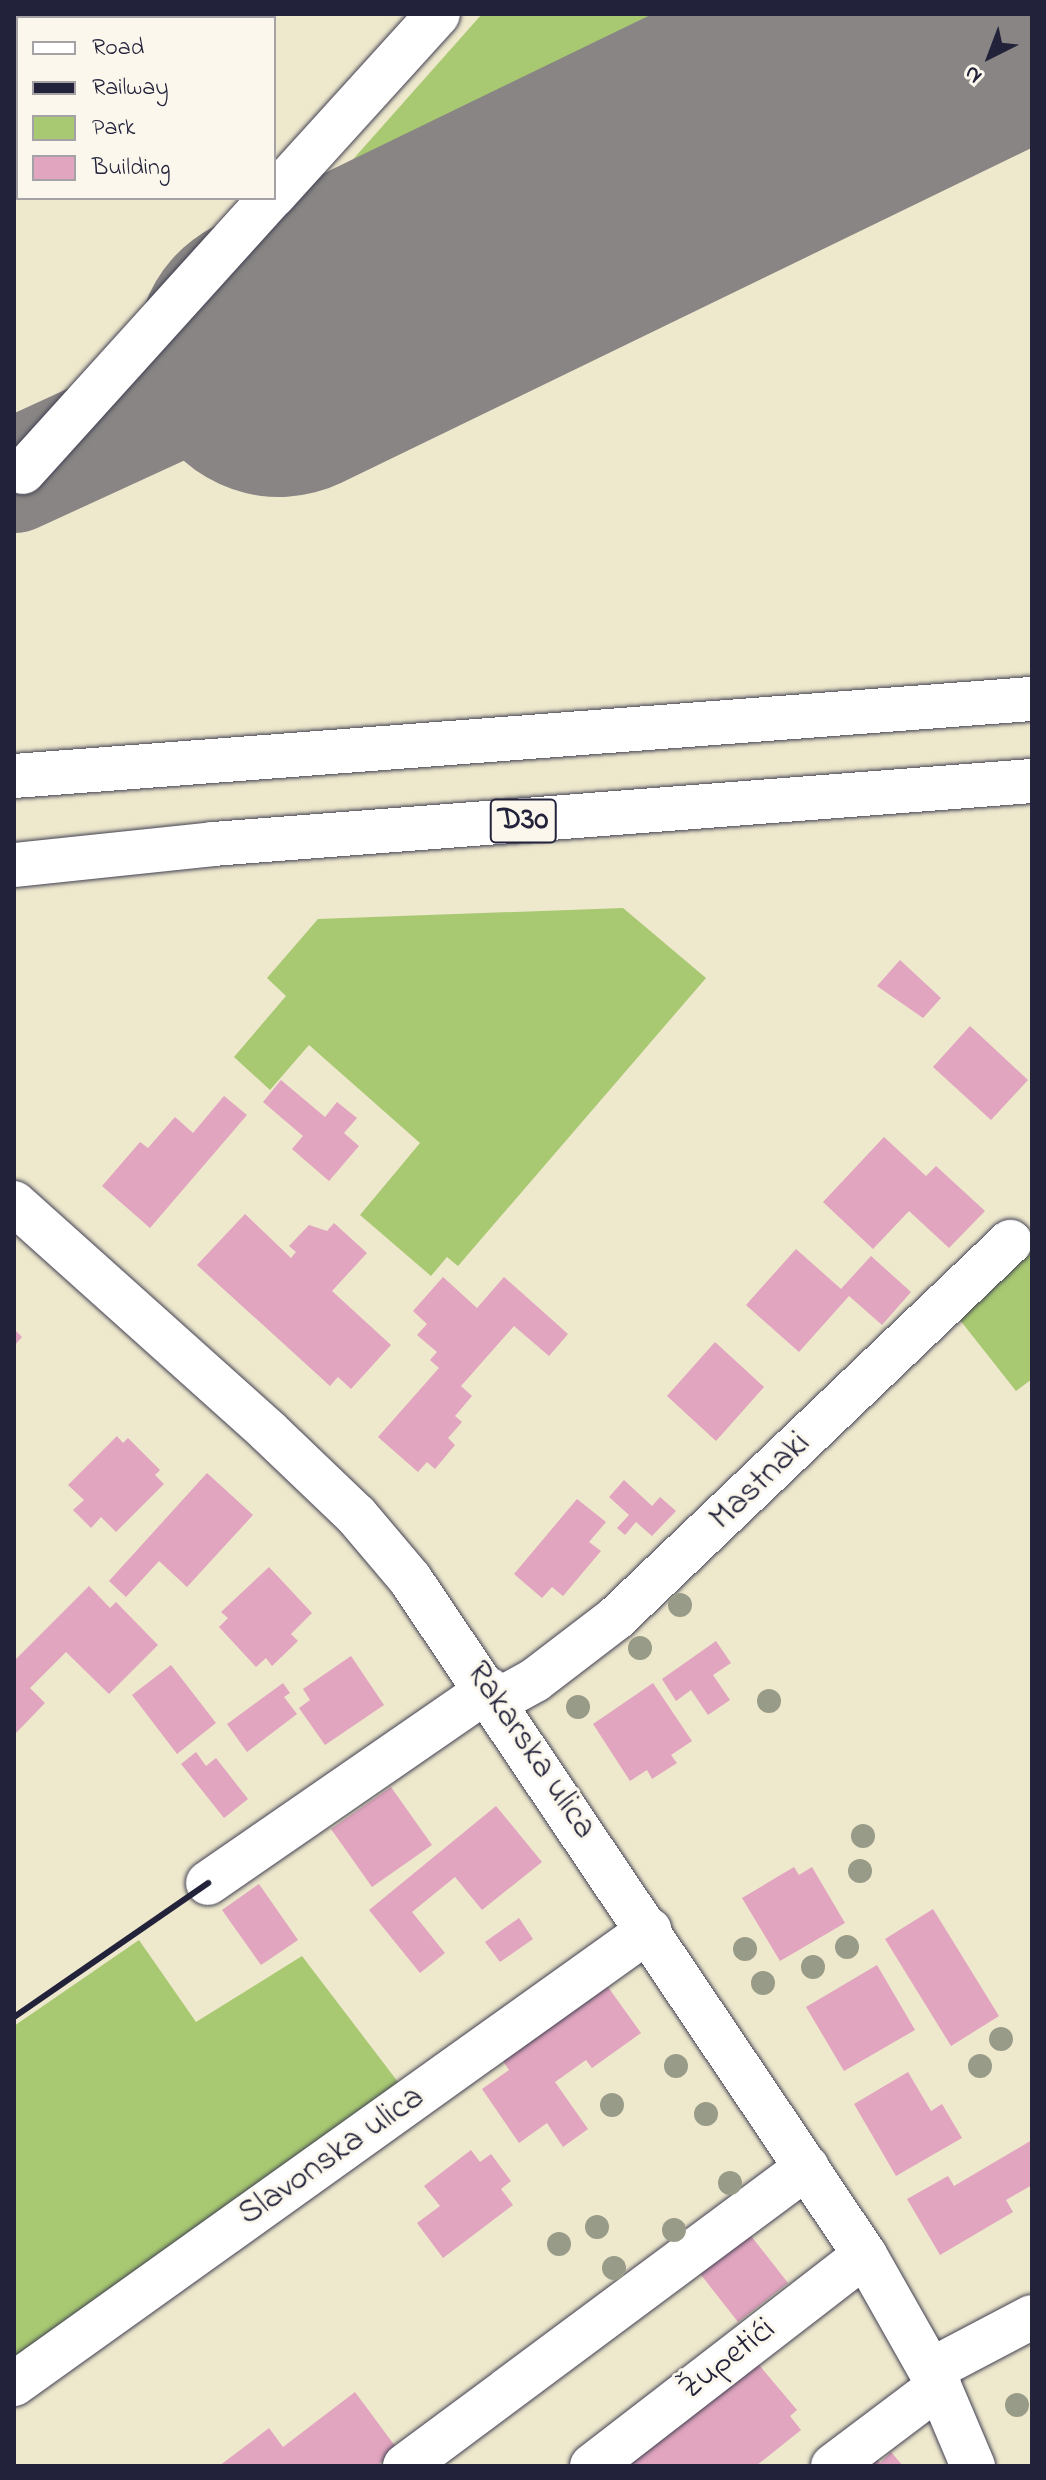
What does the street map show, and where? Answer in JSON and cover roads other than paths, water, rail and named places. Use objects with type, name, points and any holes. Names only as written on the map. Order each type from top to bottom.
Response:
[{"type":"main road","points":[[276,194],[438,14]]},
{"type":"main road","points":[[23,472],[270,200]]},
{"type":"main road","points":[[14,776],[1032,699]]},
{"type":"main road","name":"D30","points":[[14,865],[213,844],[1032,781]]},
{"type":"main road","name":"Rakarska ulica","points":[[14,1203],[136,1308],[356,1515],[410,1579],[493,1695],[865,2255],[935,2378],[973,2466]]},
{"type":"main road","name":"Mastnaki","points":[[208,1883],[493,1695],[535,1680],[616,1618],[1010,1242]]},
{"type":"main road","name":"Slavonska ulica","points":[[14,2384],[649,1930]]},
{"type":"main road","points":[[405,2466],[807,2167]]},
{"type":"main road","name":"Župetići","points":[[592,2466],[865,2255]]},
{"type":"main road","points":[[833,2466],[935,2378],[1032,2317]]},
{"type":"railway","points":[[14,2017],[208,1883]]}]
